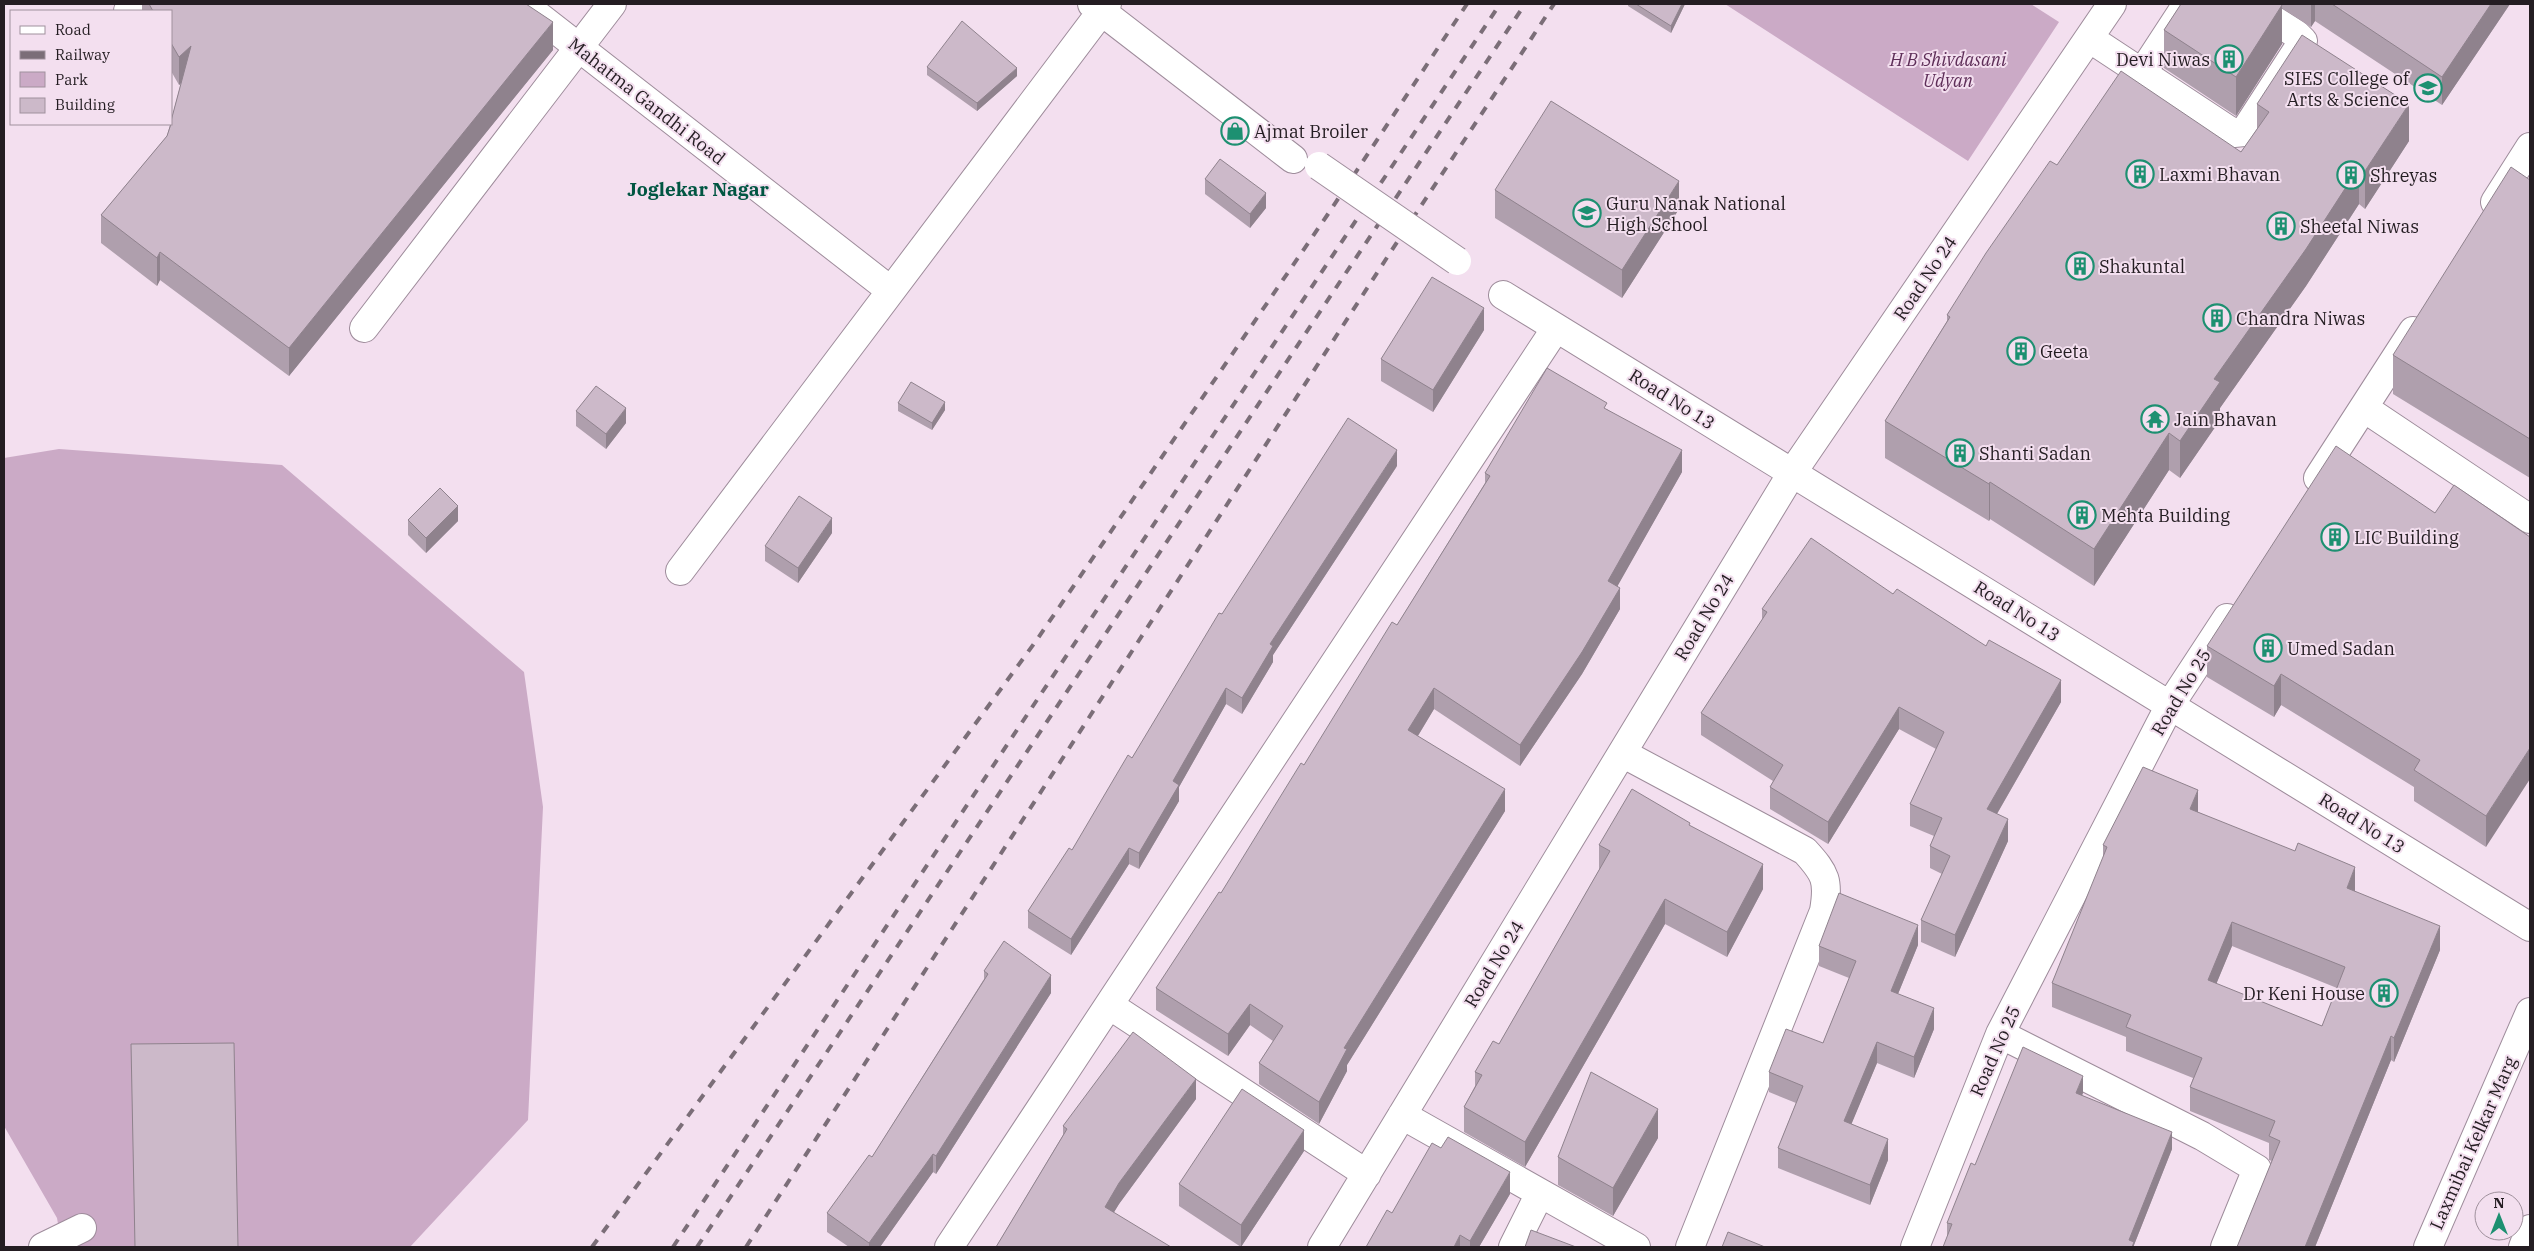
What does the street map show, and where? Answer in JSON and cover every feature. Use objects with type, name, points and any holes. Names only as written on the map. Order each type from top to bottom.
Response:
[{"type":"main road","name":"Mahatma Gandhi Road","points":[[523,4],[890,290]]},
{"type":"main road","points":[[364,328],[612,4]]},
{"type":"main road","name":"Road No 24","points":[[1322,1247],[1792,473],[2112,4]]},
{"type":"main road","points":[[2142,73],[2187,4]]},
{"type":"main road","points":[[2088,38],[2227,129],[2234,133],[2244,132],[2303,42],[2296,34],[2248,4]]},
{"type":"main road","points":[[680,571],[1100,6],[1292,159]]},
{"type":"main road","points":[[2482,223],[2530,148]]},
{"type":"main road","points":[[1320,166],[1457,260]]},
{"type":"main road","name":"Road No 13","points":[[1503,295],[2530,927]]},
{"type":"main road","points":[[2305,499],[2428,307]]},
{"type":"main road","points":[[948,1247],[1556,328]]},
{"type":"main road","points":[[2364,408],[2530,519]]},
{"type":"main road","name":"Road No 25","points":[[1914,1247],[2000,1034],[2170,705],[2240,598]]},
{"type":"main road","points":[[1622,753],[1805,851],[1819,866],[1828,887],[1824,911],[1690,1247]]},
{"type":"main road","points":[[1109,1005],[1367,1174]]},
{"type":"main road","name":"Laxmibai Kelkar Marg","points":[[2428,1247],[2530,1012]]},
{"type":"main road","points":[[2000,1034],[2202,1136],[2257,1169],[2225,1247]]},
{"type":"main road","points":[[1402,1115],[1636,1247]]},
{"type":"main road","points":[[1514,1247],[1540,1193]]},
{"type":"main road","points":[[43,1247],[82,1228]]},
{"type":"main road","points":[[2522,1247],[2530,1229]]},
{"type":"green space","name":"H B Shivdasani Udyan","points":[[1725,4],[2031,4],[2059,22],[1968,161]]},
{"type":"green space","points":[[59,449],[282,465],[524,672],[543,807],[528,1120],[410,1247],[62,1247],[57,1218],[4,1126],[4,458]]},
{"type":"building","points":[[149,4],[526,4],[553,22],[289,348],[160,252],[157,258],[101,215],[167,136],[172,125],[172,117],[191,46],[179,57],[172,45],[172,10],[152,10]]},
{"type":"building","points":[[1636,4],[1682,4],[1671,26]]},
{"type":"building","points":[[2181,4],[2282,5],[2236,77],[2164,30]]},
{"type":"building","points":[[2332,4],[2491,4],[2442,77]]},
{"type":"building","points":[[962,21],[1017,68],[977,103],[927,67]]},
{"type":"building","points":[[2302,35],[2409,104],[2365,171],[2359,167],[2306,249],[2214,379],[2220,382],[2180,441],[2169,433],[2094,549],[1990,482],[1989,484],[1885,421],[1950,317],[1947,315],[1986,253],[2050,161],[2057,165],[2121,71],[2241,152],[2269,112],[2257,104]]},
{"type":"building","name":"Guru Nanak National High School","points":[[1551,101],[1679,181],[1622,270],[1495,190]]},
{"type":"building","points":[[1220,159],[1266,193],[1250,214],[1205,179]]},
{"type":"building","points":[[2511,167],[2530,180],[2530,439],[2393,355]]},
{"type":"building","points":[[1432,277],[1484,308],[1433,390],[1381,359]]},
{"type":"building","points":[[1547,368],[1607,403],[1604,408],[1682,450],[1608,581],[1620,588],[1582,652],[1520,745],[1434,688],[1408,730],[1505,789],[1344,1048],[1347,1049],[1319,1102],[1259,1063],[1283,1026],[1250,1004],[1228,1034],[1156,988],[1219,892],[1221,893],[1301,763],[1304,765],[1392,622],[1397,625],[1490,476],[1485,473]]},
{"type":"building","points":[[911,382],[945,402],[932,423],[898,403]]},
{"type":"building","points":[[596,386],[626,408],[606,434],[576,411]]},
{"type":"building","points":[[1348,418],[1397,450],[1270,644],[1273,646],[1242,698],[1226,688],[1173,781],[1179,785],[1139,853],[1129,848],[1071,939],[1028,911],[1069,848],[1072,850],[1128,755],[1132,758],[1219,613],[1222,614]]},
{"type":"building","points":[[2336,446],[2435,513],[2454,485],[2530,537],[2530,748],[2486,816],[2414,770],[2420,760],[2281,674],[2274,686],[2207,646]]},
{"type":"building","points":[[440,488],[458,506],[426,538],[408,520]]},
{"type":"building","points":[[799,496],[832,518],[798,568],[765,546]]},
{"type":"building","points":[[1811,538],[1893,594],[1897,589],[1986,646],[1989,640],[2061,680],[1987,809],[2008,819],[1955,935],[1921,920],[1950,856],[1930,846],[1942,818],[1910,804],[1944,732],[1899,707],[1828,822],[1770,787],[1783,765],[1701,713],[1767,612],[1762,609]]},
{"type":"building","points":[[2143,767],[2198,790],[2190,809],[2295,851],[2298,843],[2355,867],[2347,888],[2440,926],[2394,1038],[2391,1036],[2305,1247],[2237,1247],[2280,1141],[2269,1136],[2275,1121],[2190,1087],[2202,1058],[2126,1027],[2131,1015],[2052,983],[2107,847],[2103,845]],"holes":[[[2232,922],[2345,967],[2322,1026],[2208,980]]]},
{"type":"building","points":[[1632,789],[1690,823],[1689,825],[1763,864],[1727,932],[1665,899],[1525,1142],[1464,1107],[1482,1075],[1475,1072],[1493,1041],[1499,1044],[1610,851],[1599,845]]},
{"type":"building","points":[[1839,893],[1918,925],[1891,991],[1934,1008],[1914,1057],[1877,1042],[1844,1121],[1888,1139],[1870,1185],[1778,1148],[1803,1086],[1769,1072],[1786,1029],[1823,1043],[1856,961],[1819,946]]},
{"type":"building","points":[[1004,941],[1051,975],[936,1156],[933,1154],[869,1243],[827,1213],[869,1155],[872,1157],[988,974],[984,971]]},
{"type":"building","points":[[1133,1032],[1196,1079],[1119,1183],[1105,1207],[1171,1247],[996,1247],[1067,1129],[1063,1126]]},
{"type":"building","points":[[234,1043],[238,1247],[135,1247],[131,1044]]},
{"type":"building","points":[[2023,1047],[2083,1076],[2076,1093],[2172,1132],[2129,1240],[2134,1242],[2132,1247],[1943,1247],[1952,1224],[1947,1223],[1971,1163],[1975,1165]]},
{"type":"building","points":[[1591,1072],[1658,1109],[1613,1188],[1558,1157]]},
{"type":"building","points":[[1242,1089],[1304,1130],[1241,1225],[1179,1184]]},
{"type":"building","points":[[1448,1137],[1510,1172],[1470,1241],[1460,1235],[1454,1247],[1366,1247],[1387,1210],[1392,1213],[1432,1143],[1441,1148]]},
{"type":"building","points":[[1531,1230],[1576,1247],[1525,1247]]},
{"type":"building","points":[[1728,1232],[1765,1247],[1722,1247]]},
{"type":"railway","points":[[592,1247],[1036,641],[1328,214],[1467,4]]},
{"type":"railway","points":[[673,1247],[1500,4]]},
{"type":"railway","points":[[697,1247],[1525,4]]},
{"type":"railway","points":[[746,1247],[1388,256],[1554,4]]},
{"type":"place","name":"Devi Niwas","points":[[2229,59]]},
{"type":"place","name":"SIES College of Arts & Science","points":[[2428,88]]},
{"type":"place","name":"Ajmat Broiler","points":[[1235,131]]},
{"type":"place","name":"Laxmi Bhavan","points":[[2140,174]]},
{"type":"place","name":"Shreyas","points":[[2351,175]]},
{"type":"place","name":"Guru Nanak National High School","points":[[1587,213]]},
{"type":"place","name":"Sheetal Niwas","points":[[2281,226]]},
{"type":"place","name":"Shakuntal","points":[[2080,266]]},
{"type":"place","name":"Chandra Niwas","points":[[2217,318]]},
{"type":"place","name":"Geeta","points":[[2021,351]]},
{"type":"place","name":"Jain Bhavan","points":[[2155,419]]},
{"type":"place","name":"Shanti Sadan","points":[[1960,453]]},
{"type":"place","name":"Mehta Building","points":[[2082,515]]},
{"type":"place","name":"LIC Building","points":[[2335,537]]},
{"type":"place","name":"Umed Sadan","points":[[2268,648]]},
{"type":"place","name":"Dr Keni House","points":[[2384,993]]},
{"type":"district","name":"Joglekar Nagar","points":[[698,189]]}]
